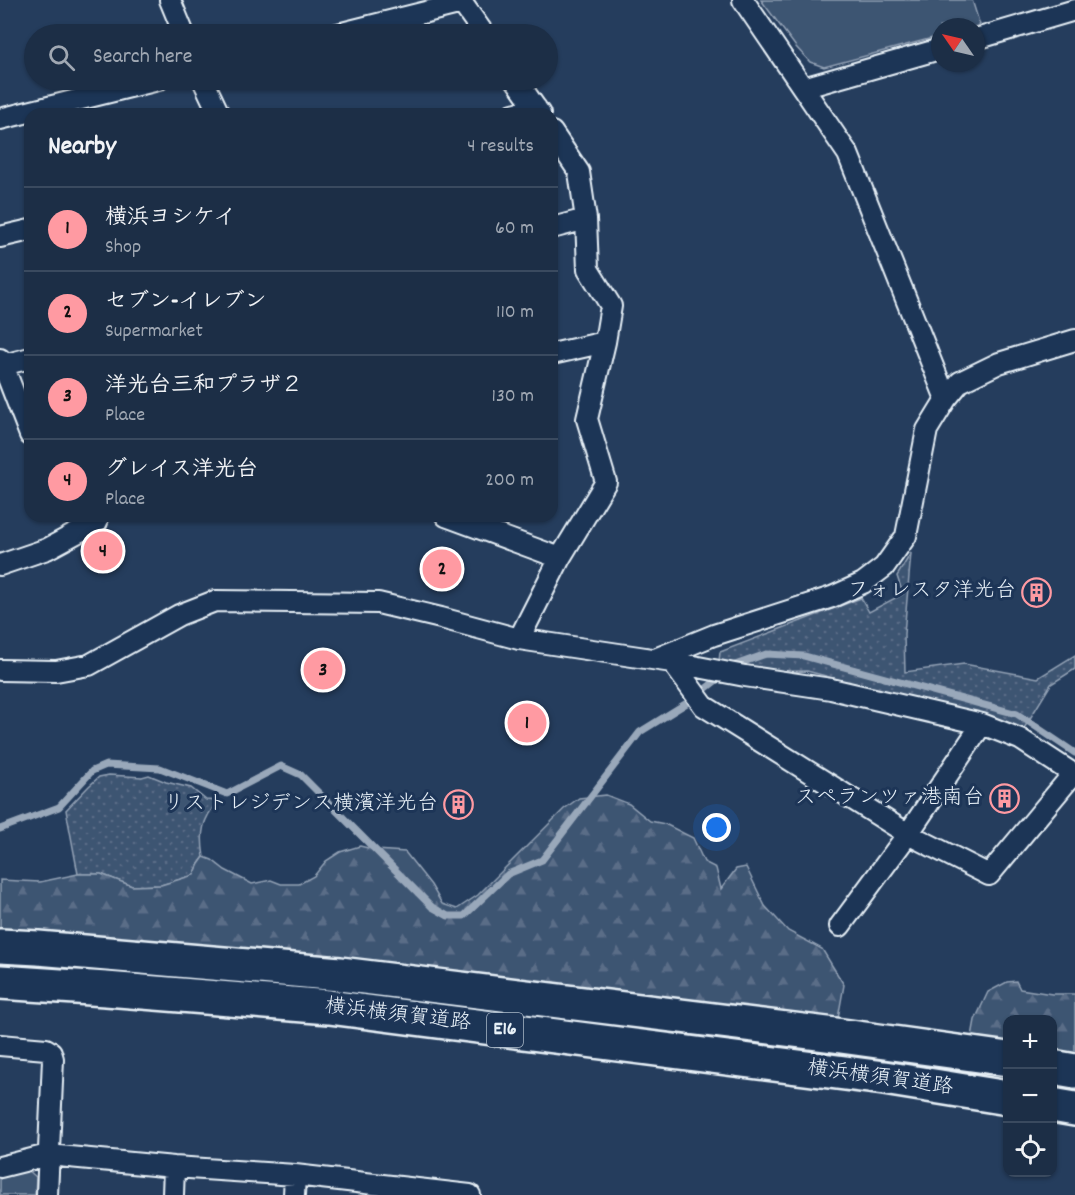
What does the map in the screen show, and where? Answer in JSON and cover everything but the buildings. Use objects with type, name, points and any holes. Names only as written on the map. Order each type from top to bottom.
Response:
[{"type":"highway","name":"横浜横須賀道路","points":[[0,946],[340,974],[835,1035],[1003,1058]]},
{"type":"highway","name":"横浜横須賀道路","points":[[0,982],[329,1007],[884,1078],[1003,1097]]},
{"type":"highway","points":[[1057,1068],[1075,1071]]},
{"type":"highway","points":[[1057,1106],[1075,1108]]},
{"type":"street","points":[[170,0],[180,24]]},
{"type":"street","points":[[743,0],[848,154],[946,399]]},
{"type":"street","points":[[377,24],[462,2],[477,24]]},
{"type":"street","points":[[985,36],[1075,10]]},
{"type":"street","points":[[803,88],[931,52]]},
{"type":"street","points":[[45,108],[117,90]]},
{"type":"street","points":[[208,90],[216,108]]},
{"type":"street","points":[[523,90],[536,108]]},
{"type":"street","points":[[0,119],[24,113]]},
{"type":"street","points":[[519,639],[560,558],[606,482],[587,419],[611,306],[588,269],[586,219],[579,172],[558,141]]},
{"type":"street","points":[[558,226],[586,219]]},
{"type":"street","points":[[0,237],[24,231]]},
{"type":"street","points":[[663,661],[714,635],[832,597],[863,583],[884,567],[906,536],[927,429],[960,382],[999,363],[1075,340]]},
{"type":"street","points":[[558,353],[604,342]]},
{"type":"street","points":[[24,359],[2,362],[24,419]]},
{"type":"street","points":[[0,565],[46,549],[97,522]]},
{"type":"street","points":[[462,522],[560,558]]},
{"type":"street","points":[[0,670],[56,671],[89,664],[179,615],[215,601],[378,603],[519,639],[710,668],[745,676],[831,689],[982,724],[1020,739],[1074,774],[989,875],[908,834],[704,706],[688,684],[663,661]]},
{"type":"street","points":[[840,926],[908,834],[982,724]]},
{"type":"street","points":[[0,1045],[46,1048],[51,1052],[53,1059],[47,1195]]},
{"type":"street","points":[[0,1167],[48,1155],[295,1175],[423,1192],[470,1195]]},
{"type":"street","points":[[173,1195],[174,1167]]},
{"type":"street","points":[[294,1195],[295,1175]]},
{"type":"green space","points":[[761,0],[972,0],[978,18],[931,18],[931,38],[824,67],[810,62]]},
{"type":"green space","points":[[911,553],[904,634],[905,672],[964,664],[1038,678],[1075,655],[1075,669],[1051,684],[1023,730],[807,671],[745,672],[719,662],[720,652],[861,598],[869,612],[903,594],[897,576]]},
{"type":"green space","points":[[109,775],[142,777],[149,775],[191,788],[206,800],[218,801],[205,821],[202,834],[204,857],[194,875],[161,885],[132,886],[101,874],[78,874],[66,810],[99,777]]},
{"type":"green space","points":[[606,795],[629,804],[650,821],[665,824],[693,838],[704,862],[716,868],[721,889],[736,869],[746,867],[765,906],[788,931],[822,949],[844,985],[835,1035],[0,946],[0,880],[40,882],[78,874],[101,874],[132,886],[161,885],[194,875],[204,857],[252,884],[271,880],[281,884],[299,884],[314,876],[326,861],[340,852],[360,846],[376,850],[405,852],[431,885],[442,904],[457,909],[478,895],[564,809],[579,798]]},
{"type":"green space","points":[[1016,981],[1020,989],[1052,994],[1075,994],[1075,1071],[1057,1068],[1057,1015],[1003,1015],[1003,1058],[969,1053],[975,1020],[988,992],[1007,982]]},
{"type":"green space","points":[[28,1170],[36,1177],[35,1195],[0,1195],[0,1177]]},
{"type":"waterway","points":[[732,668],[766,654],[804,656],[1017,714],[1075,753]]},
{"type":"waterway","points":[[0,829],[59,807],[92,771],[106,765],[160,768],[227,794],[281,766],[301,775],[432,907],[448,916],[464,916],[508,874],[542,860],[640,732],[690,701],[723,675]]},
{"type":"place","name":"グレイス洋光台","points":[[103,551]]},
{"type":"place","name":"セブン-イレブン","points":[[442,569]]},
{"type":"place","name":"フォレスタ洋光台","points":[[1037,592]]},
{"type":"place","name":"洋光台三和プラザ２","points":[[323,670]]},
{"type":"place","name":"横浜ヨシケイ","points":[[527,723]]},
{"type":"place","name":"スペランツァ港南台","points":[[1005,799]]},
{"type":"place","name":"リストレジデンス横濱洋光台","points":[[459,805]]}]
